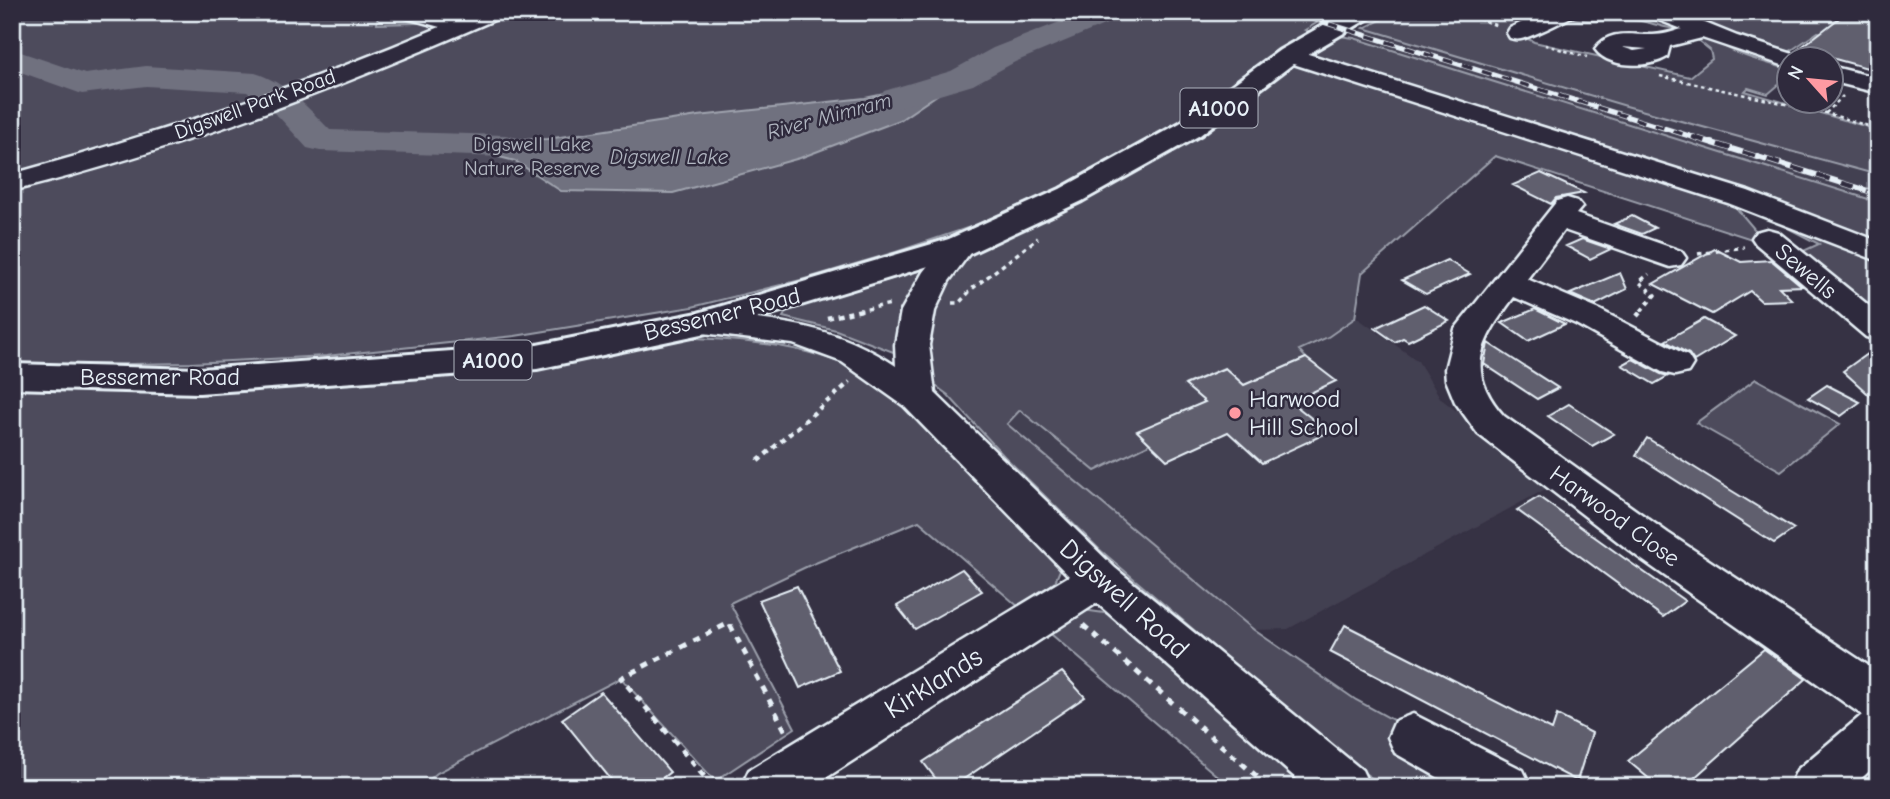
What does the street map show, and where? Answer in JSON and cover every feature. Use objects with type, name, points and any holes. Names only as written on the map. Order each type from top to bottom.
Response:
[{"type":"main road","name":"Bessemer Road","points":[[12,376],[199,381],[523,358],[703,323],[960,246],[1071,195],[1190,128],[1289,55],[1363,12]]},
{"type":"street","points":[[411,12],[460,26]]},
{"type":"street","name":"Digswell Park Road","points":[[12,183],[64,170],[218,119],[493,12]]},
{"type":"street","points":[[1518,33],[1547,18],[1567,12]]},
{"type":"street","points":[[1659,12],[1774,55]]},
{"type":"street","points":[[1653,42],[1702,30]]},
{"type":"street","points":[[1289,55],[1738,197],[1878,252]]},
{"type":"street","points":[[1844,77],[1878,86]]},
{"type":"street","name":"Harwood Close","points":[[1670,258],[1562,213],[1472,329],[1464,349],[1462,372],[1467,395],[1491,425],[1653,545],[1878,699]]},
{"type":"street","name":"Sewells","points":[[1767,238],[1878,330]]},
{"type":"street","points":[[917,397],[912,345],[918,311],[934,279],[960,246]]},
{"type":"street","points":[[1507,282],[1568,308],[1675,364]]},
{"type":"street","name":"Digswell Road","points":[[703,323],[798,334],[854,354],[917,397],[1100,580],[1343,787]]},
{"type":"street","name":"Kirklands","points":[[784,776],[1100,580]]},
{"type":"street","points":[[1815,787],[1878,731]]},
{"type":"street","points":[[1413,737],[1505,787]]},
{"type":"path","points":[[1850,12],[1878,19]]},
{"type":"path","points":[[820,320],[900,304]]},
{"type":"path","points":[[758,461],[852,380],[874,366]]},
{"type":"path","points":[[1059,604],[1269,787]]},
{"type":"path","points":[[713,787],[621,678],[729,623],[784,776]]},
{"type":"shaded area","points":[[1364,28],[1878,175],[1878,202],[1354,38]]},
{"type":"shaded area","points":[[1495,156],[1362,273],[1356,317],[1418,361],[1441,399],[1553,485],[1288,629],[1254,630],[1007,424],[976,326]]},
{"type":"green space","points":[[12,12],[378,12],[377,24],[457,22],[457,12],[482,12],[366,59],[308,81],[12,180]]},
{"type":"green space","name":"Digswell Lake Nature Reserve","points":[[505,12],[1335,12],[1305,30],[1314,33],[1164,138],[1012,213],[801,280],[692,307],[515,336],[326,356],[191,363],[12,366],[12,188],[371,66]]},
{"type":"green space","points":[[1397,12],[1542,12],[1526,18],[1515,32],[1534,42],[1690,77],[1712,59],[1710,50],[1695,38],[1710,38],[1738,53],[1774,65],[1774,89],[1768,94],[1748,88],[1745,91],[1774,100],[1774,116],[1830,116],[1878,130],[1878,175],[1626,106],[1364,28]]},
{"type":"green space","points":[[1578,12],[1655,12],[1686,28],[1670,28],[1631,20],[1591,21],[1563,16]]},
{"type":"green space","points":[[1683,12],[1861,12],[1829,34],[1818,32],[1798,46],[1774,46],[1774,50],[1700,23]]},
{"type":"green space","points":[[1332,35],[1354,38],[1878,202],[1878,310],[1871,315],[1797,254],[1819,244],[1727,197],[1767,244],[1495,156],[1362,273],[1355,318],[1328,337],[1299,350],[1306,358],[1244,385],[1224,368],[1186,384],[1205,402],[1138,431],[1150,444],[1095,471],[1020,410],[1007,424],[1254,630],[1356,700],[1516,787],[1384,787],[1344,758],[1099,549],[1004,456],[948,395],[929,381],[925,319],[956,257],[1186,143]]},
{"type":"green space","points":[[925,269],[927,271],[901,355],[836,330],[783,317],[787,310]]},
{"type":"green space","points":[[675,337],[779,346],[828,358],[877,379],[1062,565],[1055,582],[1020,608],[919,521],[808,566],[730,603],[795,728],[715,781],[621,678],[437,773],[421,787],[12,787],[12,380],[217,382]]},
{"type":"green space","points":[[1756,379],[1840,424],[1781,471],[1696,423]]},
{"type":"green space","points":[[1083,610],[1118,615],[1324,787],[1230,787],[1045,629]]},
{"type":"water","name":"Digswell Lake","points":[[962,78],[900,120],[800,158],[673,193],[561,191],[515,161],[440,142],[547,139],[698,116],[865,98]]},
{"type":"building","points":[[1847,12],[1878,12],[1878,71],[1844,62],[1844,46],[1803,46]]},
{"type":"building","points":[[1541,173],[1584,193],[1556,198],[1551,204],[1513,185]]},
{"type":"building","points":[[1632,216],[1655,228],[1642,234],[1614,224]]},
{"type":"building","points":[[1582,239],[1611,249],[1590,259],[1566,246]]},
{"type":"building","points":[[1715,249],[1741,262],[1771,260],[1802,286],[1779,287],[1792,300],[1761,301],[1750,291],[1712,314],[1653,284]]},
{"type":"building","points":[[1447,260],[1470,274],[1426,294],[1402,280]]},
{"type":"building","points":[[1620,273],[1627,289],[1595,305],[1570,294]]},
{"type":"building","points":[[1424,305],[1449,321],[1408,341],[1403,338],[1395,342],[1375,328]]},
{"type":"building","points":[[1535,309],[1565,324],[1528,341],[1502,323]]},
{"type":"building","points":[[1704,319],[1735,336],[1694,361],[1689,354],[1665,341]]},
{"type":"building","points":[[1488,343],[1558,388],[1537,399],[1484,364]]},
{"type":"building","points":[[1878,346],[1878,403],[1843,371]]},
{"type":"building","name":"Harwood Hill School","points":[[1306,358],[1336,381],[1291,402],[1329,432],[1262,463],[1228,432],[1167,460],[1137,431],[1205,402],[1185,385],[1225,368],[1244,385]]},
{"type":"building","points":[[1633,359],[1668,376],[1654,384],[1622,365]]},
{"type":"building","points":[[1827,385],[1860,402],[1841,416],[1808,398]]},
{"type":"building","points":[[1569,404],[1614,434],[1592,446],[1548,416]]},
{"type":"building","points":[[1647,438],[1794,529],[1774,543],[1636,455]]},
{"type":"building","points":[[1539,497],[1685,601],[1663,617],[1517,510]]},
{"type":"building","points":[[962,569],[982,591],[915,629],[897,606]]},
{"type":"building","points":[[797,586],[840,671],[800,688],[759,600]]},
{"type":"building","points":[[1345,625],[1552,730],[1557,715],[1592,733],[1577,781],[1330,652]]},
{"type":"building","points":[[1764,649],[1806,679],[1684,787],[1659,787],[1628,761]]},
{"type":"building","points":[[1062,672],[1085,697],[952,787],[942,787],[923,762]]},
{"type":"building","points":[[601,692],[670,772],[651,787],[617,787],[562,719]]},
{"type":"waterway","name":"River Mimram","points":[[896,98],[962,78],[1004,55],[1111,12]]},
{"type":"waterway","name":"River Mimram","points":[[12,58],[82,84],[146,76],[255,83],[291,110],[320,140],[505,146]]},
{"type":"railway","points":[[1291,12],[1699,139]]},
{"type":"railway","points":[[1693,137],[1878,194]]},
{"type":"place","name":"Harwood Hill School","points":[[1235,413]]}]
